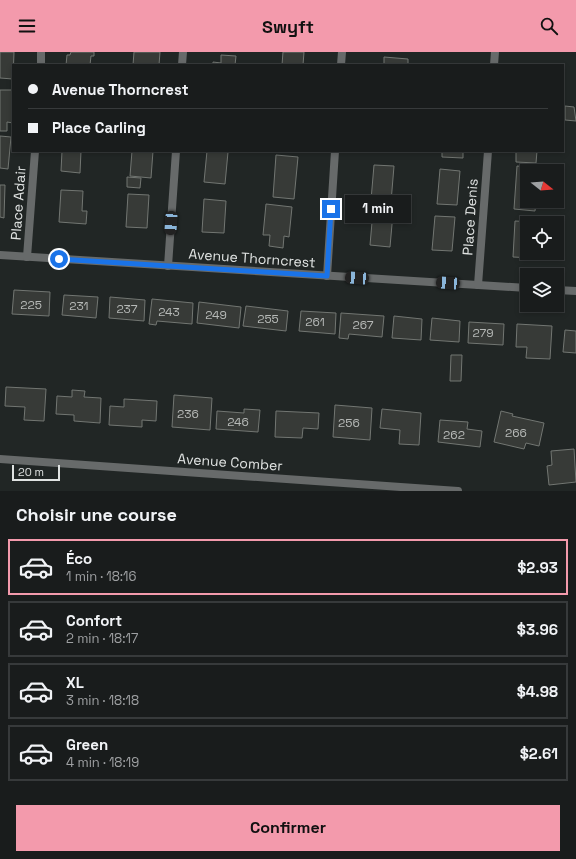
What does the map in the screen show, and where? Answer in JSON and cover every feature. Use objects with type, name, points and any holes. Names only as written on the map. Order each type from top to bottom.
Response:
[{"type":"street","points":[[40,64],[41,52]]},
{"type":"street","points":[[182,64],[183,52]]},
{"type":"street","points":[[341,64],[342,52]]},
{"type":"street","points":[[494,64],[495,52]]},
{"type":"street","name":"Place Adair","points":[[27,257],[35,152]]},
{"type":"street","points":[[168,266],[176,152]]},
{"type":"street","points":[[327,276],[335,152]]},
{"type":"street","name":"Place Denis","points":[[478,285],[488,152]]},
{"type":"street","name":"Avenue Thorncrest","points":[[0,254],[27,257],[520,288]]},
{"type":"street","points":[[564,290],[576,291]]},
{"type":"street","name":"Avenue Comber","points":[[0,459],[458,491]]},
{"type":"building","points":[[0,52],[14,52],[12,79],[0,78]]},
{"type":"building","points":[[71,52],[94,52],[94,56],[91,56],[90,64],[66,64],[67,55],[70,55]]},
{"type":"building","points":[[134,52],[160,52],[159,64],[133,64]]},
{"type":"building","points":[[283,52],[304,52],[303,64],[282,64]]},
{"type":"building","points":[[221,55],[236,56],[235,64],[213,64],[213,62],[221,63]]},
{"type":"building","points":[[384,57],[408,59],[408,64],[384,64]]},
{"type":"building","points":[[0,90],[12,90],[12,123],[7,122],[7,131],[0,131]]},
{"type":"building","points":[[565,106],[574,107],[576,121],[565,120]]},
{"type":"building","points":[[0,136],[11,137],[8,169],[0,168]]},
{"type":"building","points":[[62,152],[81,152],[80,173],[61,171]]},
{"type":"building","points":[[132,152],[153,152],[151,178],[130,176]]},
{"type":"building","points":[[207,152],[228,152],[225,184],[204,182]]},
{"type":"building","points":[[442,152],[463,152],[463,158],[442,157]]},
{"type":"building","points":[[516,152],[537,152],[536,163],[516,162]]},
{"type":"building","points":[[276,155],[298,157],[294,199],[273,197]]},
{"type":"building","points":[[374,165],[394,166],[391,202],[371,200]]},
{"type":"building","points":[[517,166],[520,166],[520,208],[535,208],[535,211],[514,209]]},
{"type":"building","points":[[440,169],[460,171],[457,205],[437,204]]},
{"type":"building","points":[[127,177],[141,178],[140,188],[127,187]]},
{"type":"building","points":[[0,185],[5,185],[4,218],[0,217]]},
{"type":"building","points":[[61,190],[83,191],[82,211],[87,211],[86,224],[59,222]]},
{"type":"building","points":[[128,194],[149,195],[147,228],[126,227]]},
{"type":"building","points":[[204,199],[226,201],[224,233],[202,232]]},
{"type":"building","points":[[266,204],[292,207],[289,237],[284,236],[283,248],[269,246],[270,235],[263,235]]},
{"type":"building","points":[[373,211],[393,213],[390,247],[370,245]]},
{"type":"building","points":[[435,216],[455,217],[452,251],[432,250]]},
{"type":"building","points":[[515,221],[520,221],[520,257],[513,257]]},
{"type":"building","points":[[14,290],[50,292],[49,316],[12,314]]},
{"type":"building","points":[[64,295],[98,297],[96,318],[62,315]]},
{"type":"building","points":[[110,297],[145,300],[144,321],[109,318]]},
{"type":"building","points":[[152,299],[193,303],[192,324],[157,321],[156,325],[149,324]]},
{"type":"building","points":[[199,302],[241,307],[239,328],[197,323]]},
{"type":"building","points":[[246,306],[288,311],[286,331],[243,326]]},
{"type":"building","points":[[301,311],[336,313],[335,334],[299,331]]},
{"type":"building","points":[[341,313],[384,316],[382,337],[349,334],[348,339],[339,338]]},
{"type":"building","points":[[394,316],[422,319],[421,340],[392,338]]},
{"type":"building","points":[[432,318],[460,321],[459,342],[430,340]]},
{"type":"building","points":[[469,322],[504,324],[503,345],[468,343]]},
{"type":"building","points":[[517,324],[552,326],[550,359],[526,358],[527,347],[516,347]]},
{"type":"building","points":[[565,330],[576,331],[576,353],[563,352]]},
{"type":"building","points":[[451,355],[462,355],[461,381],[450,381]]},
{"type":"building","points":[[6,387],[46,389],[44,421],[24,420],[25,407],[5,406]]},
{"type":"building","points":[[72,390],[85,391],[84,397],[101,398],[100,423],[74,421],[74,415],[56,414],[57,396],[72,397]]},
{"type":"building","points":[[174,395],[212,398],[210,430],[172,427]]},
{"type":"building","points":[[124,399],[157,401],[156,421],[142,420],[142,427],[109,425],[110,406],[124,407]]},
{"type":"building","points":[[335,405],[372,408],[370,440],[333,437]]},
{"type":"building","points":[[244,409],[260,410],[258,432],[216,429],[217,411],[244,413]]},
{"type":"building","points":[[382,409],[421,413],[419,445],[399,444],[400,430],[380,428]]},
{"type":"building","points":[[276,411],[319,413],[318,429],[303,428],[302,438],[275,437]]},
{"type":"building","points":[[501,411],[513,414],[512,416],[544,423],[539,446],[526,443],[524,449],[494,442]]},
{"type":"building","points":[[440,420],[468,422],[467,429],[482,431],[480,447],[438,442]]},
{"type":"building","points":[[574,449],[576,482],[549,485],[547,466],[552,465],[551,451]]},
{"type":"route","points":[[59,259],[327,276],[331,209]]}]
